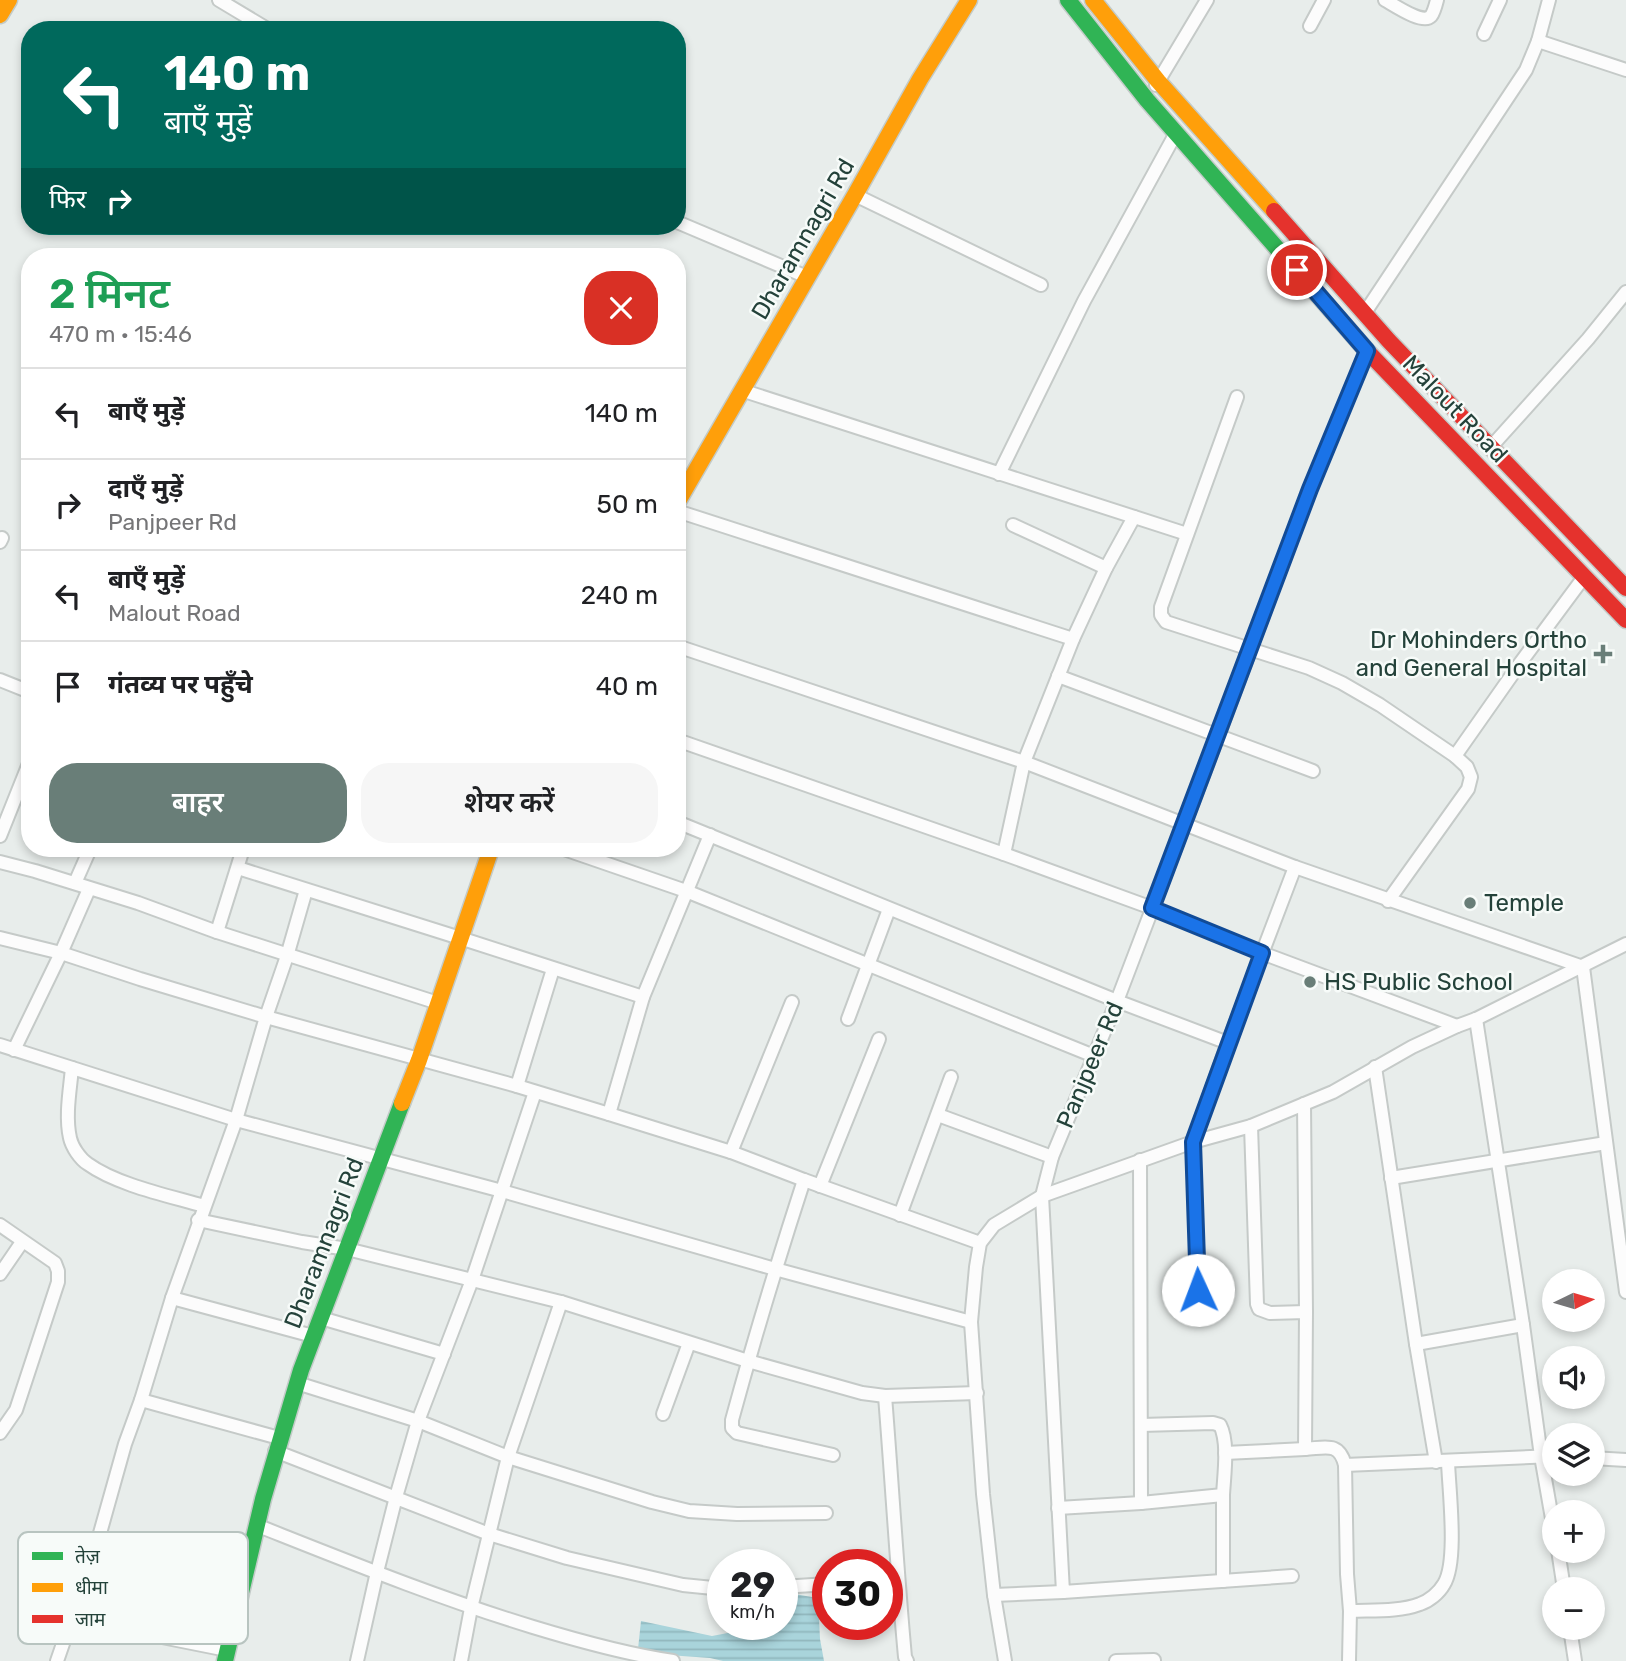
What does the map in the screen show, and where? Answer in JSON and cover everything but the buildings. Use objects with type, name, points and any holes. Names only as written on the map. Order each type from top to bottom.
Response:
[{"type":"main road","points":[[0,15],[9,0]]},
{"type":"main road","name":"Dharamnagri Rd","points":[[686,487],[920,79],[969,0]]},
{"type":"main road","name":"Malout Road","points":[[1068,0],[1147,100],[1367,351],[1626,620]]},
{"type":"main road","name":"Malout Road","points":[[1093,0],[1158,81],[1364,314],[1626,588]]},
{"type":"main road","name":"Dharamnagri Rd","points":[[248,1560],[277,1445],[297,1383],[419,1060],[484,857]]},
{"type":"street","points":[[219,0],[254,21]]},
{"type":"street","points":[[1147,100],[1207,0]]},
{"type":"street","points":[[1310,26],[1325,0]]},
{"type":"street","points":[[1391,2],[1420,19],[1427,19],[1432,15],[1437,0]]},
{"type":"street","points":[[1484,34],[1500,0]]},
{"type":"street","points":[[1364,314],[1526,70],[1538,41],[1546,1]]},
{"type":"street","points":[[1538,41],[1626,70]]},
{"type":"street","points":[[999,474],[1084,301],[1176,133]]},
{"type":"street","points":[[855,195],[1041,285]]},
{"type":"street","points":[[686,226],[807,277]]},
{"type":"street","points":[[1490,448],[1626,292]]},
{"type":"street","name":"Panjpeer Rd","points":[[1063,1592],[1042,1196],[1052,1157],[1117,1001],[1310,489],[1367,351]]},
{"type":"street","points":[[741,390],[1187,534]]},
{"type":"street","points":[[1237,397],[1161,607],[1161,615],[1166,622],[1309,668],[1342,684],[1380,705],[1467,767],[1471,777],[1468,789],[1388,901]]},
{"type":"street","points":[[686,514],[1073,639]]},
{"type":"street","points":[[1004,854],[1024,762],[1073,639],[1134,517]]},
{"type":"street","points":[[1013,525],[1107,568]]},
{"type":"street","points":[[1455,756],[1584,577]]},
{"type":"street","points":[[686,649],[1024,762],[1295,867],[1583,967]]},
{"type":"street","points":[[1058,676],[1313,771]]},
{"type":"street","points":[[0,680],[21,688]]},
{"type":"street","points":[[686,743],[1152,908],[1262,953],[1457,1026]]},
{"type":"street","points":[[0,836],[21,784]]},
{"type":"street","points":[[686,826],[1117,1001],[1228,1043]]},
{"type":"street","points":[[609,1114],[643,997],[710,835]]},
{"type":"street","points":[[75,883],[86,857]]},
{"type":"street","points":[[216,932],[241,857]]},
{"type":"street","points":[[587,857],[686,891],[1094,1056]]},
{"type":"street","points":[[0,862],[138,903],[216,932],[438,1003]]},
{"type":"street","points":[[1198,1290],[1193,1142],[1295,867]]},
{"type":"street","points":[[238,868],[643,997]]},
{"type":"street","points":[[14,1050],[89,889]]},
{"type":"street","points":[[100,1532],[125,1444],[172,1298],[236,1120],[306,890]]},
{"type":"street","points":[[848,1020],[889,909]]},
{"type":"street","points":[[0,938],[61,953],[266,1017],[609,1114],[731,1152],[980,1243]]},
{"type":"street","points":[[1005,1661],[994,1595],[983,1494],[971,1322],[980,1243],[994,1225],[1042,1196],[1193,1142],[1251,1126],[1333,1092],[1412,1047],[1476,1019],[1626,944]]},
{"type":"street","points":[[1583,967],[1626,1292]]},
{"type":"street","points":[[517,1086],[553,969]]},
{"type":"street","points":[[731,1152],[792,1002]]},
{"type":"street","points":[[1476,1019],[1542,1423]]},
{"type":"street","points":[[820,1186],[879,1040]]},
{"type":"street","points":[[0,1045],[236,1120],[971,1322]]},
{"type":"street","points":[[72,1068],[68,1113],[70,1139],[87,1164],[145,1189],[204,1206]]},
{"type":"street","points":[[1350,1611],[1404,1608],[1432,1598],[1444,1584],[1451,1567],[1452,1546],[1442,1462],[1416,1344],[1375,1068]]},
{"type":"street","points":[[900,1214],[951,1077]]},
{"type":"street","points":[[357,1661],[396,1497],[418,1421],[472,1280],[535,1092]]},
{"type":"street","points":[[1304,1104],[1305,1449]]},
{"type":"street","points":[[938,1115],[1052,1157]]},
{"type":"street","points":[[1251,1126],[1257,1304],[1259,1309],[1270,1313],[1306,1312]]},
{"type":"street","points":[[1391,1178],[1606,1143]]},
{"type":"street","points":[[1140,1160],[1141,1503]]},
{"type":"street","points":[[804,1180],[748,1361],[732,1428],[737,1433],[833,1455]]},
{"type":"street","points":[[198,1220],[347,1249],[561,1302],[748,1361],[862,1393],[885,1396],[977,1393]]},
{"type":"street","points":[[0,1225],[55,1263],[58,1271],[58,1282],[16,1410],[0,1433]]},
{"type":"street","points":[[0,1274],[22,1242]]},
{"type":"street","points":[[172,1298],[313,1336]]},
{"type":"street","points":[[461,1661],[471,1608],[509,1457],[561,1302]]},
{"type":"street","points":[[321,1318],[444,1354]]},
{"type":"street","points":[[1416,1344],[1524,1325]]},
{"type":"street","points":[[663,1414],[689,1343]]},
{"type":"street","points":[[297,1383],[418,1421],[509,1457],[652,1502],[689,1511],[737,1514],[827,1513]]},
{"type":"street","points":[[885,1396],[896,1530],[894,1549]]},
{"type":"street","points":[[141,1400],[277,1445],[489,1534],[642,1577],[707,1588]]},
{"type":"street","points":[[1141,1425],[1220,1425],[1223,1431],[1224,1453],[1223,1581]]},
{"type":"street","points":[[1224,1453],[1331,1448],[1338,1449],[1343,1455],[1350,1611],[1349,1661]]},
{"type":"street","points":[[1345,1465],[1542,1456]]},
{"type":"street","points":[[1605,1459],[1626,1460]]},
{"type":"street","points":[[1058,1508],[1223,1495]]},
{"type":"street","points":[[256,1525],[471,1608],[580,1641],[673,1661]]},
{"type":"street","points":[[994,1595],[1292,1576]]},
{"type":"street","points":[[902,1640],[907,1661]]},
{"type":"street","points":[[1572,1640],[1575,1661]]},
{"type":"street","points":[[57,1661],[63,1644]]},
{"type":"street","points":[[176,1644],[226,1656]]},
{"type":"street","points":[[1116,1661],[1154,1660]]},
{"type":"water","points":[[798,1595],[812,1597],[812,1640],[820,1640],[824,1661],[723,1661],[654,1654],[638,1649],[641,1621],[707,1635],[707,1640],[798,1640]]},
{"type":"traffic: fast","points":[[1068,0],[1147,100],[1339,319]]},
{"type":"traffic: fast","points":[[248,1563],[263,1499],[301,1370],[402,1103]]},
{"type":"traffic: fast","points":[[225,1661],[229,1644]]},
{"type":"traffic: slow","points":[[0,15],[9,0]]},
{"type":"traffic: slow","points":[[686,487],[920,79],[969,0]]},
{"type":"traffic: slow","points":[[1093,0],[1158,81],[1274,211]]},
{"type":"traffic: slow","points":[[402,1103],[488,857]]},
{"type":"traffic: jam","points":[[1274,211],[1389,341],[1626,588]]},
{"type":"traffic: jam","points":[[1339,319],[1626,620]]},
{"type":"place","name":"Dr Mohinders Ortho and General Hospital","points":[[1603,654]]},
{"type":"place","name":"Temple","points":[[1470,903]]},
{"type":"place","name":"HS Public School","points":[[1310,982]]},
{"type":"route","points":[[1198,1290],[1193,1142],[1262,953],[1152,908],[1310,489],[1367,351],[1297,270]]}]
